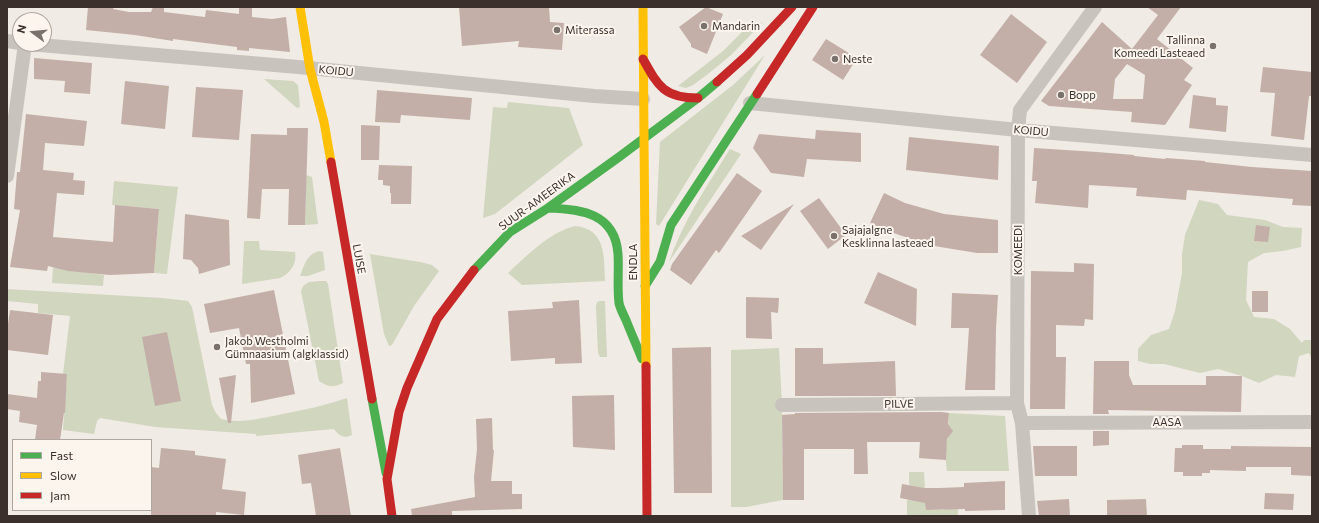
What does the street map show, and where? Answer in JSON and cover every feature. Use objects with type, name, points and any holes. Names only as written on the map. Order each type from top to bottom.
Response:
[{"type":"main road","name":"LUISE","points":[[300,7],[310,69],[324,122],[369,385],[387,479],[392,516]]},
{"type":"main road","name":"ENDLA","points":[[644,7],[643,99],[647,516]]},
{"type":"main road","name":"SUUR-AMEERIKA","points":[[387,479],[393,441],[407,388],[437,319],[478,264],[510,232],[548,208],[698,98],[747,55],[792,7]]},
{"type":"main road","points":[[645,287],[660,262],[672,225],[813,7]]},
{"type":"main road","points":[[643,59],[657,82],[667,92],[680,97],[698,98]]},
{"type":"main road","points":[[548,208],[572,209],[587,213],[597,217],[613,233],[618,252],[619,304],[646,369]]},
{"type":"street","name":"KOMEEDI","points":[[1029,516],[1022,422],[1017,403],[1018,130],[1020,110],[1095,7]]},
{"type":"street","name":"KOIDU","points":[[52,46],[594,96],[643,99]]},
{"type":"street","points":[[7,176],[24,52]]},
{"type":"street","name":"KOIDU","points":[[750,103],[1018,130],[1312,155]]},
{"type":"street","name":"PILVE","points":[[782,405],[1017,403]]},
{"type":"street","name":"AASA","points":[[1022,422],[1312,422]]},
{"type":"green space","points":[[763,22],[731,55],[708,74],[693,85],[686,88],[678,86],[723,51],[744,30]]},
{"type":"green space","points":[[765,55],[659,226],[656,224],[660,142],[733,85]]},
{"type":"green space","points":[[264,79],[293,81],[298,85],[300,107],[297,108]]},
{"type":"green space","points":[[508,102],[569,108],[583,145],[495,214],[483,218],[493,107],[507,108]]},
{"type":"green space","points":[[730,149],[741,154],[669,262],[688,218]]},
{"type":"green space","points":[[306,175],[312,177],[318,224],[305,225]]},
{"type":"green space","points":[[114,181],[178,187],[167,274],[154,273],[159,209],[112,205]]},
{"type":"green space","points":[[1199,200],[1218,204],[1227,215],[1265,220],[1283,227],[1302,228],[1301,247],[1264,253],[1248,262],[1246,300],[1254,317],[1274,319],[1290,329],[1302,343],[1304,340],[1312,340],[1312,360],[1309,353],[1299,356],[1295,377],[1276,375],[1259,383],[1218,369],[1200,373],[1164,364],[1150,364],[1138,361],[1138,349],[1151,335],[1169,329],[1175,311],[1182,273],[1182,254],[1185,235]]},
{"type":"green space","points":[[575,226],[585,228],[593,232],[598,238],[603,253],[605,281],[522,285],[508,273],[547,239],[565,229]]},
{"type":"green space","points":[[244,241],[259,241],[260,250],[295,252],[294,264],[284,276],[280,278],[242,284]]},
{"type":"green space","points":[[319,251],[323,252],[325,270],[308,276],[300,276],[311,255]]},
{"type":"green space","points":[[370,254],[420,262],[432,265],[439,271],[414,306],[392,345],[389,346],[384,334]]},
{"type":"green space","points":[[53,267],[104,275],[103,286],[52,283]]},
{"type":"green space","points":[[326,281],[328,284],[343,383],[336,386],[328,386],[319,381],[301,291],[303,286],[309,282]]},
{"type":"green space","points":[[7,289],[162,298],[188,301],[192,307],[212,405],[221,419],[244,421],[259,419],[299,411],[347,398],[352,435],[347,437],[342,436],[334,429],[256,436],[256,434],[155,427],[100,418],[97,421],[94,434],[63,430],[67,375],[63,374],[70,316],[38,313],[38,304],[7,301]]},
{"type":"green space","points":[[605,301],[607,357],[600,357],[598,353],[596,306],[597,302]]},
{"type":"green space","points":[[779,348],[782,405],[783,500],[746,507],[731,507],[731,350]]},
{"type":"green space","points":[[949,413],[1005,416],[1009,471],[947,471],[946,444],[952,429],[948,426]]},
{"type":"green space","points":[[909,472],[924,472],[926,510],[944,510],[944,498],[958,498],[958,516],[907,516],[907,500],[911,486],[909,485]]},
{"type":"building","points":[[88,7],[114,7],[113,9],[129,12],[151,12],[153,7],[164,7],[164,12],[205,17],[206,10],[239,14],[239,7],[252,7],[252,17],[272,19],[286,17],[290,52],[249,48],[249,51],[237,50],[237,47],[86,30]]},
{"type":"building","points":[[459,7],[549,7],[550,22],[564,23],[562,50],[518,47],[519,41],[462,46]]},
{"type":"building","points":[[706,7],[723,14],[707,54],[691,47],[691,44],[679,27]]},
{"type":"building","points":[[1147,7],[1181,7],[1157,39],[1193,68],[1184,80],[1192,85],[1165,125],[1131,122],[1132,112],[1049,106],[1041,101],[1102,22],[1132,49],[1158,15]],"holes":[[[1127,64],[1145,75],[1143,99],[1113,99],[1115,79]]]},
{"type":"building","points":[[1011,14],[1047,42],[1017,83],[980,55]]},
{"type":"building","name":"Neste","points":[[826,39],[857,58],[843,80],[812,60]]},
{"type":"building","points":[[34,58],[92,63],[90,94],[64,92],[65,81],[34,79]]},
{"type":"building","points":[[1263,67],[1312,72],[1311,96],[1309,96],[1304,140],[1271,136],[1275,93],[1260,92]]},
{"type":"building","points":[[125,81],[169,86],[165,129],[121,124]]},
{"type":"building","points":[[196,87],[243,90],[239,140],[192,137]]},
{"type":"building","points":[[377,90],[472,98],[470,120],[401,115],[400,123],[375,122]]},
{"type":"building","points":[[1193,95],[1216,98],[1216,105],[1228,106],[1226,132],[1189,128]]},
{"type":"building","points":[[26,114],[87,121],[84,146],[45,143],[43,170],[74,173],[73,180],[85,181],[84,195],[57,193],[53,237],[113,242],[115,205],[159,209],[154,273],[110,275],[68,271],[48,266],[47,271],[10,267],[20,210],[14,209],[17,172],[20,172]]},
{"type":"building","points":[[361,125],[380,126],[379,160],[361,160]]},
{"type":"building","points":[[287,128],[308,128],[305,225],[288,225],[289,189],[262,189],[260,219],[247,218],[251,134],[287,135]]},
{"type":"building","points":[[816,130],[861,133],[861,162],[807,159],[804,177],[771,173],[753,148],[759,134],[815,139]]},
{"type":"building","points":[[909,137],[999,146],[998,180],[906,170]]},
{"type":"building","points":[[1034,148],[1134,155],[1165,159],[1205,161],[1252,167],[1312,171],[1312,206],[1292,205],[1293,199],[1187,190],[1186,200],[1136,196],[1137,188],[1089,185],[1088,208],[1035,203],[1037,181],[1032,181]]},
{"type":"building","points":[[379,165],[412,166],[411,204],[391,204],[390,186],[383,185],[383,180],[378,180]]},
{"type":"building","points":[[737,173],[762,191],[719,253],[716,250],[691,285],[670,270],[672,264]]},
{"type":"building","points":[[884,193],[905,203],[944,214],[998,220],[998,253],[977,253],[928,245],[870,223]]},
{"type":"building","points":[[819,198],[846,235],[828,249],[800,211]]},
{"type":"building","points":[[794,204],[761,250],[741,236]]},
{"type":"building","points":[[185,214],[229,220],[230,265],[199,274],[198,268],[191,260],[183,259]]},
{"type":"building","points":[[1256,225],[1270,227],[1268,242],[1254,241]]},
{"type":"building","points":[[1074,263],[1094,264],[1093,320],[1085,319],[1084,326],[1056,325],[1056,357],[1066,357],[1065,409],[1030,409],[1031,271],[1074,272]]},
{"type":"building","points":[[878,272],[917,289],[916,326],[864,303]]},
{"type":"building","name":"Jakob Westholmi Gümnaasium (algklassid)","points":[[274,290],[295,394],[251,403],[250,364],[246,364],[239,328],[210,333],[204,304]]},
{"type":"building","points":[[1252,291],[1268,291],[1268,312],[1252,312]]},
{"type":"building","points":[[952,293],[998,295],[995,390],[965,390],[969,328],[951,328]]},
{"type":"building","points":[[746,297],[779,298],[778,313],[771,312],[772,339],[746,338]]},
{"type":"building","points":[[579,300],[582,363],[555,364],[555,358],[511,361],[508,311],[553,308],[552,302]]},
{"type":"building","points":[[10,310],[53,315],[48,355],[7,350],[7,331]]},
{"type":"building","points":[[167,332],[181,401],[155,406],[142,337]]},
{"type":"building","points":[[711,347],[712,493],[674,493],[672,348]]},
{"type":"building","points":[[795,348],[823,348],[823,364],[895,361],[896,396],[795,396]]},
{"type":"building","points":[[1094,361],[1129,361],[1129,375],[1133,385],[1206,385],[1206,376],[1242,376],[1241,412],[1108,410],[1109,414],[1093,414]]},
{"type":"building","points":[[41,372],[67,374],[65,413],[60,439],[35,439],[37,425],[19,422],[20,411],[7,409],[7,394],[37,398],[38,381],[41,381]]},
{"type":"building","points":[[236,375],[231,423],[228,423],[219,378]]},
{"type":"building","points":[[614,395],[615,450],[573,447],[572,396]]},
{"type":"building","points":[[795,413],[949,413],[948,424],[953,431],[947,439],[946,460],[919,458],[920,442],[867,442],[868,474],[854,474],[854,449],[804,449],[804,500],[783,500],[782,415]]},
{"type":"building","points":[[492,418],[494,450],[491,481],[512,481],[512,494],[522,494],[522,509],[452,511],[452,516],[412,516],[411,509],[475,497],[474,477],[477,449],[476,419]]},
{"type":"building","points":[[1093,431],[1109,431],[1109,445],[1093,446]]},
{"type":"building","points":[[1182,445],[1203,445],[1203,449],[1231,449],[1231,446],[1312,447],[1312,476],[1291,475],[1291,467],[1246,467],[1246,471],[1210,470],[1210,473],[1202,473],[1202,476],[1183,476],[1183,472],[1174,472],[1175,448],[1182,448]]},
{"type":"building","points":[[1033,446],[1077,446],[1077,476],[1035,476]]},
{"type":"building","points":[[161,448],[195,451],[195,455],[226,459],[222,489],[246,492],[244,515],[216,512],[216,516],[151,516],[152,467],[159,468]]},
{"type":"building","points":[[340,448],[351,516],[316,516],[311,483],[302,484],[298,455]]},
{"type":"building","points":[[1005,481],[1005,510],[926,510],[925,503],[900,498],[902,484],[924,488],[940,488],[964,487],[964,483]]},
{"type":"building","points":[[1265,493],[1294,494],[1293,510],[1264,509]]},
{"type":"building","points":[[1069,499],[1070,516],[1039,516],[1037,501]]},
{"type":"building","points":[[1146,499],[1147,516],[1107,516],[1107,500]]},
{"type":"traffic: fast","points":[[474,270],[510,232],[548,208],[619,157],[717,82]]},
{"type":"traffic: fast","points":[[645,286],[660,262],[671,225],[757,94]]},
{"type":"traffic: fast","points":[[548,208],[584,212],[603,222],[610,230],[615,240],[618,254],[619,305],[642,359]]},
{"type":"traffic: fast","points":[[372,399],[386,473]]},
{"type":"traffic: slow","points":[[300,7],[310,69],[324,122],[331,162]]},
{"type":"traffic: slow","points":[[643,7],[644,138]]},
{"type":"traffic: slow","points":[[644,138],[646,366]]},
{"type":"traffic: jam","points":[[717,82],[747,55],[792,7]]},
{"type":"traffic: jam","points":[[757,94],[813,7]]},
{"type":"traffic: jam","points":[[643,59],[663,89],[677,96],[698,98]]},
{"type":"traffic: jam","points":[[331,162],[372,399]]},
{"type":"traffic: jam","points":[[392,516],[387,479],[399,412],[407,388],[437,319],[474,270]]},
{"type":"traffic: jam","points":[[646,366],[647,516]]},
{"type":"place","name":"Mandarin","points":[[704,26]]},
{"type":"place","name":"Miterassa","points":[[557,30]]},
{"type":"place","name":"Tallinna Komeedi Lasteaed","points":[[1213,46]]},
{"type":"place","name":"Neste","points":[[835,59]]},
{"type":"place","name":"Bopp","points":[[1061,95]]},
{"type":"place","name":"Sajajalgne Kesklinna lasteaed","points":[[834,236]]},
{"type":"place","name":"Jakob Westholmi Gümnaasium (algklassid)","points":[[217,347]]}]
